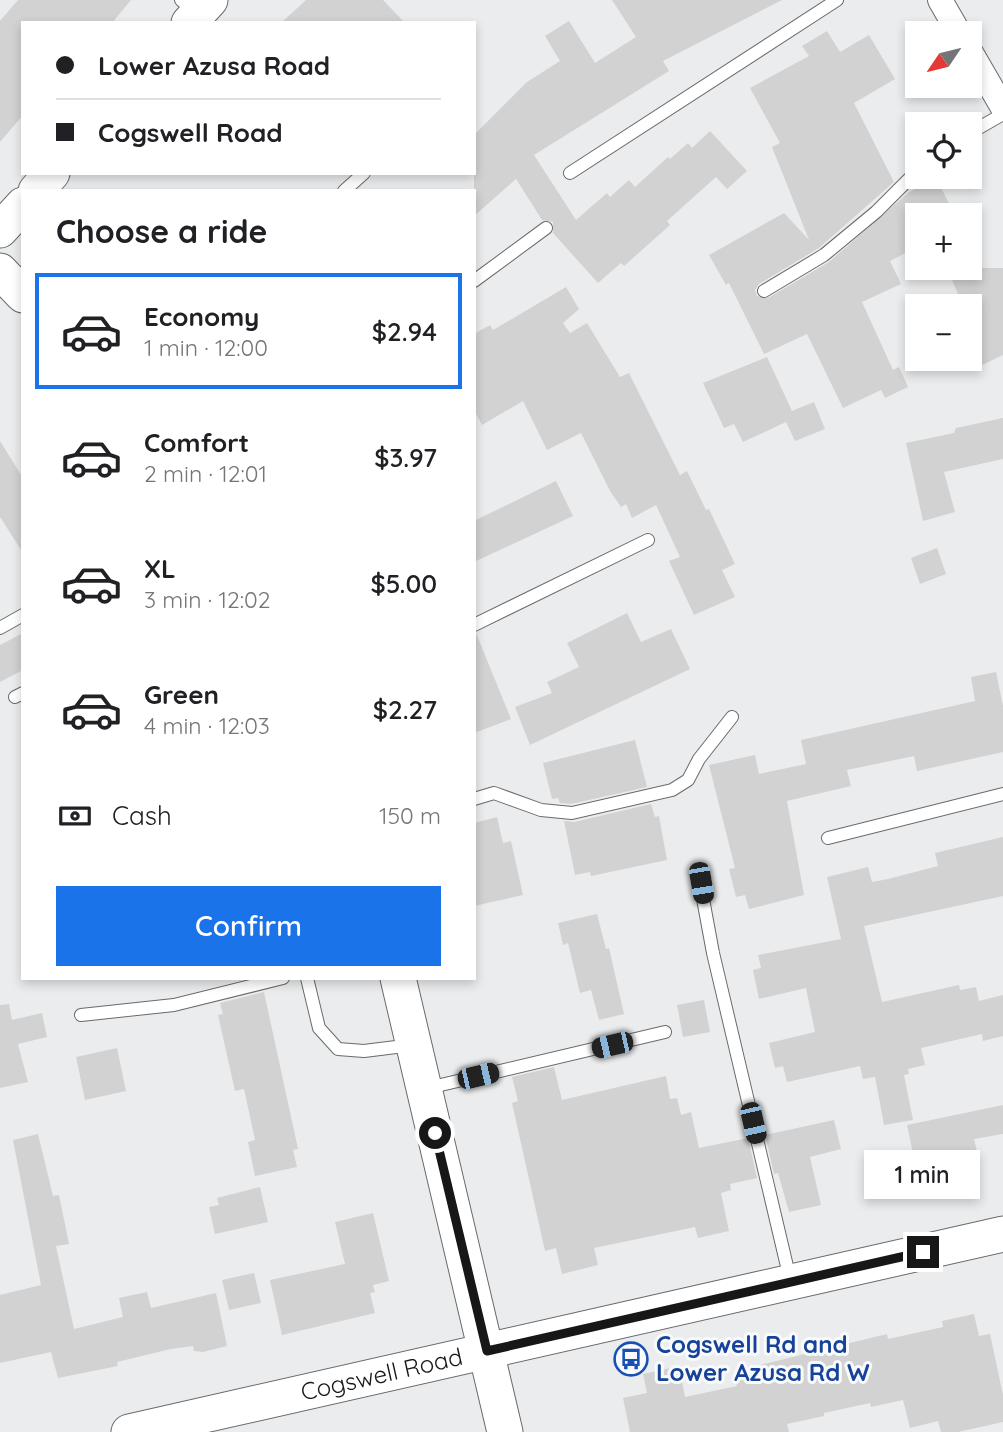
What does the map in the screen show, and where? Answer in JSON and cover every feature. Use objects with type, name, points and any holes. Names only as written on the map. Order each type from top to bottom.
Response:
[{"type":"street","points":[[940,0],[952,21]]},
{"type":"street","points":[[982,72],[1003,108]]},
{"type":"street","points":[[38,189],[50,175]]},
{"type":"street","points":[[0,230],[21,207]]},
{"type":"street","points":[[0,271],[21,293]]},
{"type":"street","points":[[398,980],[505,1432]]},
{"type":"street","name":"Cogswell Road","points":[[129,1432],[1003,1234]]},
{"type":"lane","points":[[570,173],[837,0]]},
{"type":"lane","points":[[982,126],[1003,114]]},
{"type":"lane","points":[[346,189],[362,175]]},
{"type":"lane","points":[[764,291],[824,255],[876,212],[905,183]]},
{"type":"lane","points":[[476,280],[546,228]]},
{"type":"lane","points":[[476,624],[648,540]]},
{"type":"lane","points":[[0,628],[21,616]]},
{"type":"lane","points":[[476,798],[494,793],[541,810],[572,814],[673,790],[688,780],[699,759],[732,718]]},
{"type":"lane","points":[[828,838],[1003,794]]},
{"type":"lane","points":[[698,872],[713,953],[791,1282]]},
{"type":"lane","points":[[81,1015],[174,1004],[275,980]]},
{"type":"lane","points":[[307,980],[319,1028],[338,1049],[364,1051],[414,1045]]},
{"type":"lane","points":[[424,1089],[665,1032]]},
{"type":"building","points":[[18,0],[131,0],[114,21],[21,21],[21,117],[0,142],[0,21]]},
{"type":"building","points":[[306,0],[383,0],[403,21],[283,21]]},
{"type":"building","points":[[612,0],[782,0],[663,61],[669,71],[534,155],[576,220],[607,193],[610,197],[629,180],[635,187],[668,157],[670,159],[688,143],[692,148],[710,131],[747,171],[727,189],[716,177],[667,221],[670,225],[624,266],[621,263],[598,283],[553,233],[553,222],[542,220],[516,179],[476,214],[476,133],[527,82],[560,61],[545,36],[569,21],[595,63],[636,37]]},
{"type":"building","points":[[827,31],[840,52],[869,35],[895,79],[854,103],[894,182],[819,248],[759,284],[755,290],[757,296],[768,298],[829,262],[915,189],[942,189],[949,203],[905,203],[905,253],[890,261],[901,284],[862,302],[893,370],[899,367],[908,387],[885,398],[881,390],[843,408],[807,334],[764,354],[729,283],[726,285],[709,255],[784,213],[809,240],[772,147],[780,143],[750,88],[809,56],[802,46]]},
{"type":"building","points":[[982,268],[1003,268],[1003,355],[982,365],[982,294],[958,294],[952,280],[982,280]]},
{"type":"building","points":[[566,287],[579,309],[563,323],[570,333],[587,323],[620,377],[629,373],[680,475],[687,471],[706,510],[709,509],[735,564],[722,570],[735,597],[694,615],[669,561],[680,557],[656,505],[632,518],[626,504],[621,507],[610,491],[581,433],[547,450],[523,401],[482,425],[476,414],[476,333],[490,325],[493,330]]},
{"type":"building","points":[[767,357],[792,411],[814,402],[825,429],[795,441],[786,422],[743,442],[734,424],[724,428],[703,383]]},
{"type":"building","points":[[1003,418],[1003,459],[944,472],[955,512],[923,521],[906,443],[954,433],[956,428]]},
{"type":"building","points":[[0,441],[21,475],[21,550],[0,517]]},
{"type":"building","points":[[556,481],[573,516],[476,561],[476,520]]},
{"type":"building","points":[[937,548],[946,574],[920,584],[911,558]]},
{"type":"building","points":[[627,613],[641,642],[671,629],[690,669],[530,745],[515,707],[552,693],[547,682],[579,667],[567,643]]},
{"type":"building","points":[[476,633],[511,719],[476,732]]},
{"type":"building","points":[[21,634],[21,671],[0,682],[0,645]]},
{"type":"building","points":[[996,672],[1003,706],[1003,752],[917,771],[914,756],[847,770],[851,786],[787,801],[804,895],[749,909],[745,895],[736,897],[729,869],[735,868],[709,765],[755,755],[759,774],[806,764],[801,740],[975,701],[971,677]]},
{"type":"building","points":[[635,740],[647,787],[571,804],[560,803],[558,798],[552,799],[543,763]]},
{"type":"building","points":[[651,804],[655,817],[659,816],[667,860],[591,876],[590,872],[575,875],[564,821],[574,822]]},
{"type":"building","points":[[497,817],[503,843],[511,841],[523,895],[476,906],[476,822]]},
{"type":"building","points":[[1003,837],[1003,896],[864,926],[882,1002],[959,985],[960,990],[976,987],[979,1001],[1003,995],[1003,1036],[983,1041],[982,1034],[921,1048],[925,1065],[908,1069],[909,1074],[904,1075],[913,1120],[884,1125],[875,1077],[863,1079],[860,1066],[787,1082],[783,1066],[775,1068],[769,1043],[815,1032],[806,988],[759,999],[753,970],[761,968],[758,955],[841,939],[827,877],[868,867],[872,882],[888,879],[938,866],[935,853]]},
{"type":"building","points":[[597,914],[606,949],[609,948],[624,1014],[599,1020],[591,990],[580,993],[568,943],[563,945],[558,923]]},
{"type":"building","points":[[264,992],[298,1149],[293,1150],[297,1167],[255,1176],[248,1142],[255,1140],[244,1089],[235,1091],[218,1015],[223,1014],[220,1003]]},
{"type":"building","points":[[704,1000],[710,1032],[683,1037],[677,1005]]},
{"type":"building","points":[[9,1004],[12,1020],[42,1013],[47,1037],[18,1044],[28,1082],[0,1088],[0,1005]]},
{"type":"building","points":[[117,1048],[126,1091],[85,1100],[76,1057]]},
{"type":"building","points":[[554,1067],[562,1100],[666,1076],[670,1099],[677,1098],[681,1115],[691,1112],[699,1148],[748,1138],[757,1178],[730,1184],[731,1190],[721,1193],[729,1231],[698,1238],[695,1227],[594,1248],[598,1265],[562,1274],[556,1248],[545,1251],[512,1103],[518,1101],[512,1077]]},
{"type":"building","points":[[1003,1105],[1003,1134],[974,1139],[980,1164],[936,1173],[935,1168],[917,1172],[907,1125]]},
{"type":"building","points":[[834,1120],[841,1149],[810,1157],[821,1205],[789,1212],[778,1173],[774,1174],[765,1135]]},
{"type":"building","points":[[38,1134],[53,1196],[59,1195],[69,1244],[56,1246],[74,1329],[123,1317],[119,1298],[147,1292],[151,1308],[216,1293],[227,1346],[203,1352],[194,1351],[193,1346],[171,1349],[117,1362],[118,1366],[58,1378],[51,1352],[0,1363],[0,1295],[41,1285],[13,1140]]},
{"type":"building","points":[[260,1187],[268,1222],[215,1234],[209,1207],[219,1205],[217,1198]]},
{"type":"building","points":[[373,1213],[389,1281],[373,1285],[375,1292],[370,1293],[375,1313],[282,1335],[270,1280],[345,1264],[335,1222]]},
{"type":"building","points":[[254,1273],[261,1303],[229,1310],[222,1280]]},
{"type":"building","points":[[974,1314],[979,1336],[990,1334],[1003,1395],[1003,1422],[958,1432],[941,1432],[938,1421],[910,1428],[903,1400],[871,1407],[870,1403],[824,1413],[824,1416],[787,1424],[789,1432],[630,1432],[623,1398],[647,1393],[643,1374],[679,1366],[685,1397],[737,1386],[735,1380],[744,1378],[743,1369],[887,1334],[888,1339],[943,1327],[942,1321]]},
{"type":"place","name":"Cogswell Rd and Lower Azusa Rd W","points":[[631,1359]]},
{"type":"route","points":[[435,1133],[487,1351],[923,1252]]}]
